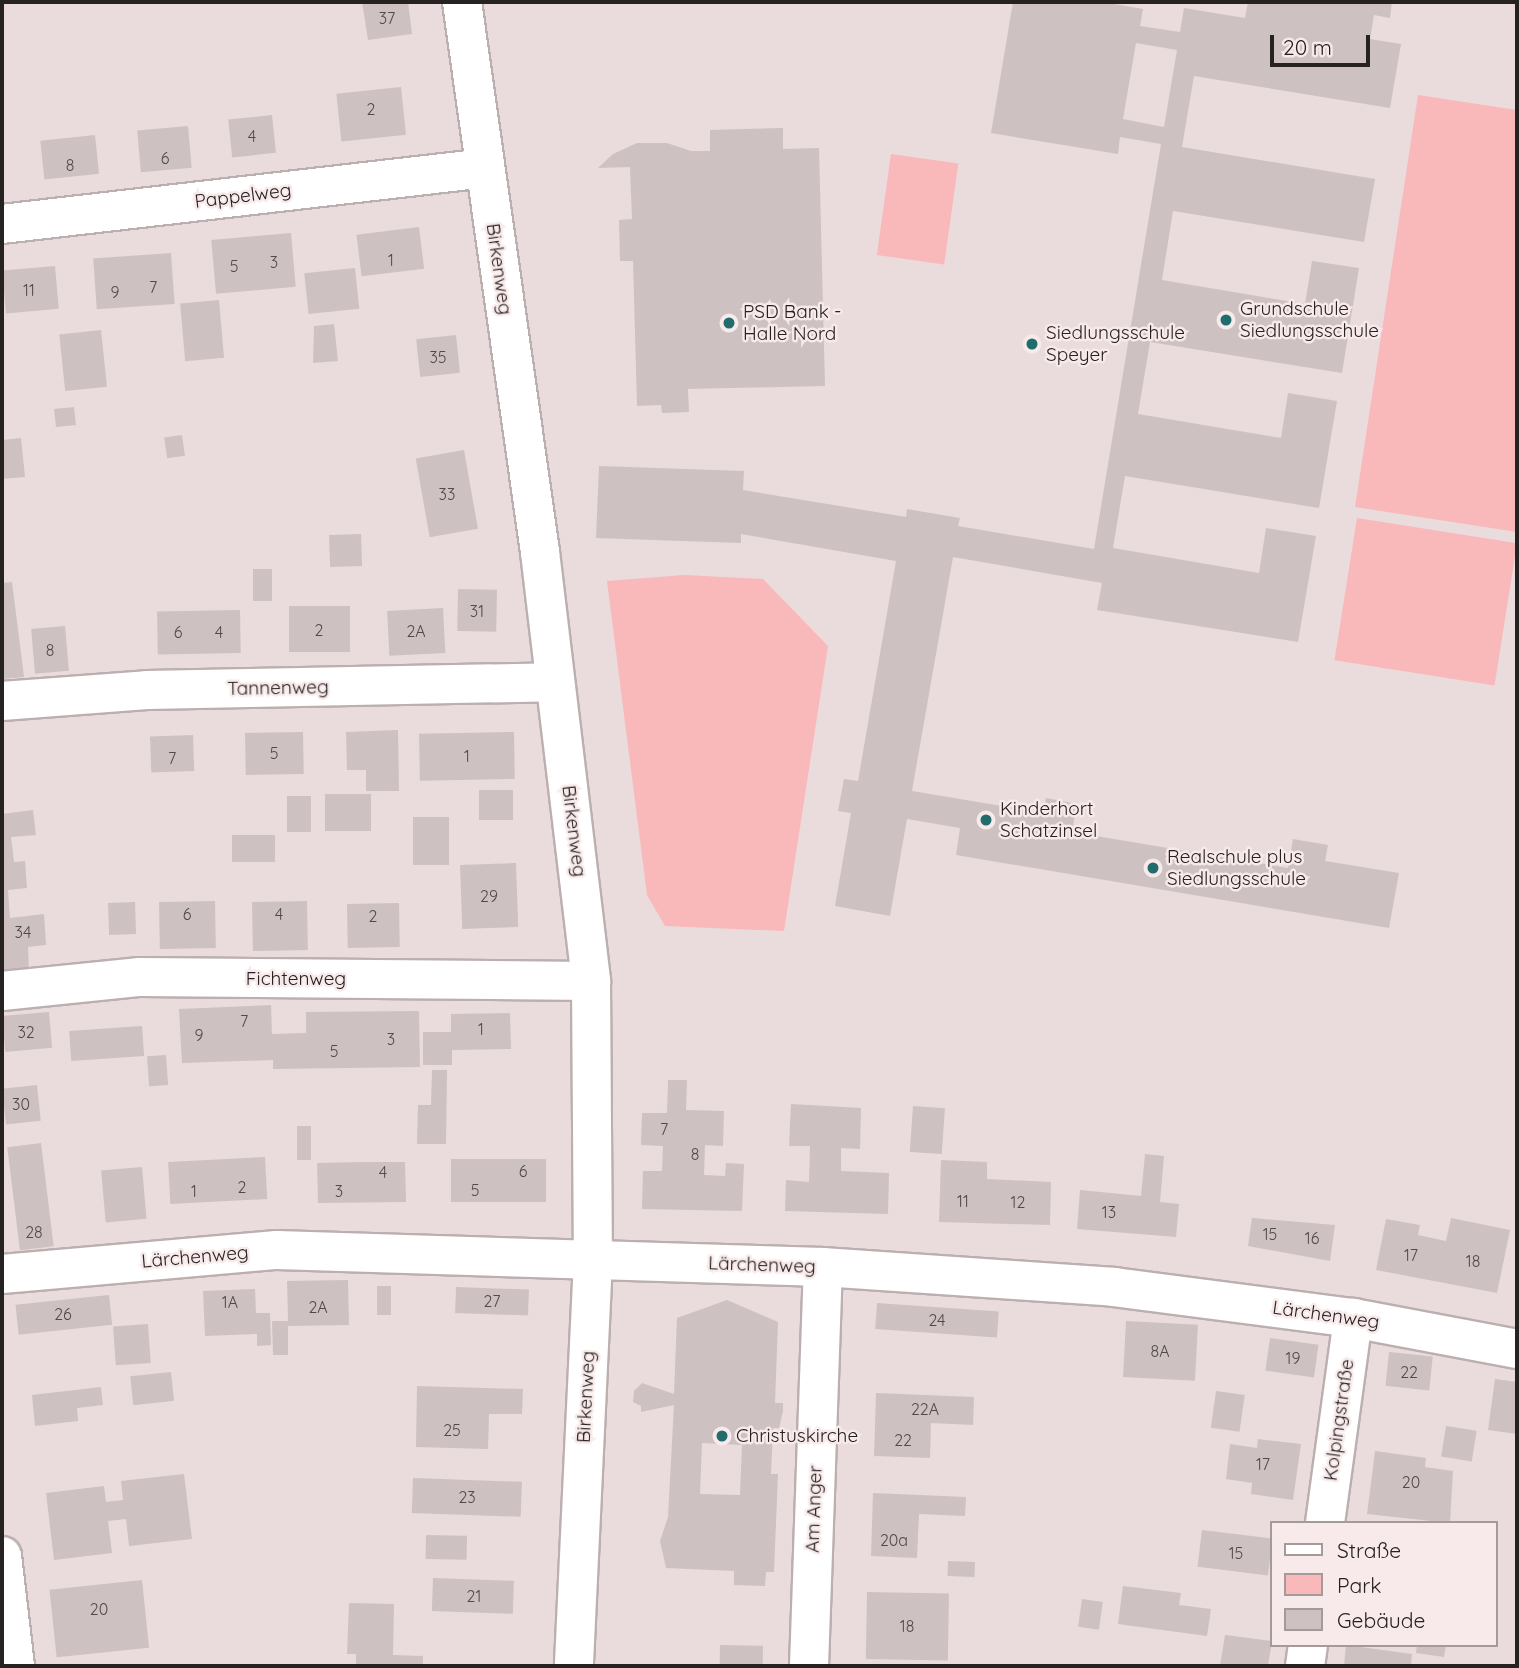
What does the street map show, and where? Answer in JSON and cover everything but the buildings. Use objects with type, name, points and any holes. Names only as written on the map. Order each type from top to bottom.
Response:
[{"type":"street","name":"Birkenweg","points":[[462,2],[555,682],[592,981],[593,1260],[575,1666]]},
{"type":"street","name":"Pappelweg","points":[[2,224],[484,167]]},
{"type":"street","name":"Tannenweg","points":[[2,701],[147,690],[555,682]]},
{"type":"street","name":"Fichtenweg","points":[[2,991],[141,977],[592,981]]},
{"type":"street","name":"Lärchenweg","points":[[2,1274],[277,1250],[823,1267],[1114,1287],[1353,1318],[1517,1349]]},
{"type":"street","name":"Am Anger","points":[[809,1666],[823,1267]]},
{"type":"street","name":"Kolpingstraße","points":[[1325,1521],[1353,1318]]},
{"type":"street","points":[[2,1556],[15,1666]]},
{"type":"street","points":[[1306,1666],[1308,1647]]},
{"type":"green space","points":[[1418,95],[1517,110],[1517,532],[1355,507]]},
{"type":"green space","points":[[891,154],[958,163],[944,264],[877,255]]},
{"type":"green space","points":[[1357,518],[1517,543],[1494,686],[1334,660]]},
{"type":"green space","points":[[684,575],[763,579],[828,646],[784,931],[665,926],[647,895],[607,581]]},
{"type":"place","name":"Grundschule Siedlungsschule","points":[[1226,320]]},
{"type":"place","name":"PSD Bank - Halle Nord","points":[[729,323]]},
{"type":"place","name":"Siedlungsschule Speyer","points":[[1032,344]]},
{"type":"place","name":"Kinderhort Schatzinsel","points":[[986,820]]},
{"type":"place","name":"Realschule plus Siedlungsschule","points":[[1153,868]]},
{"type":"place","name":"Christuskirche","points":[[722,1436]]}]
